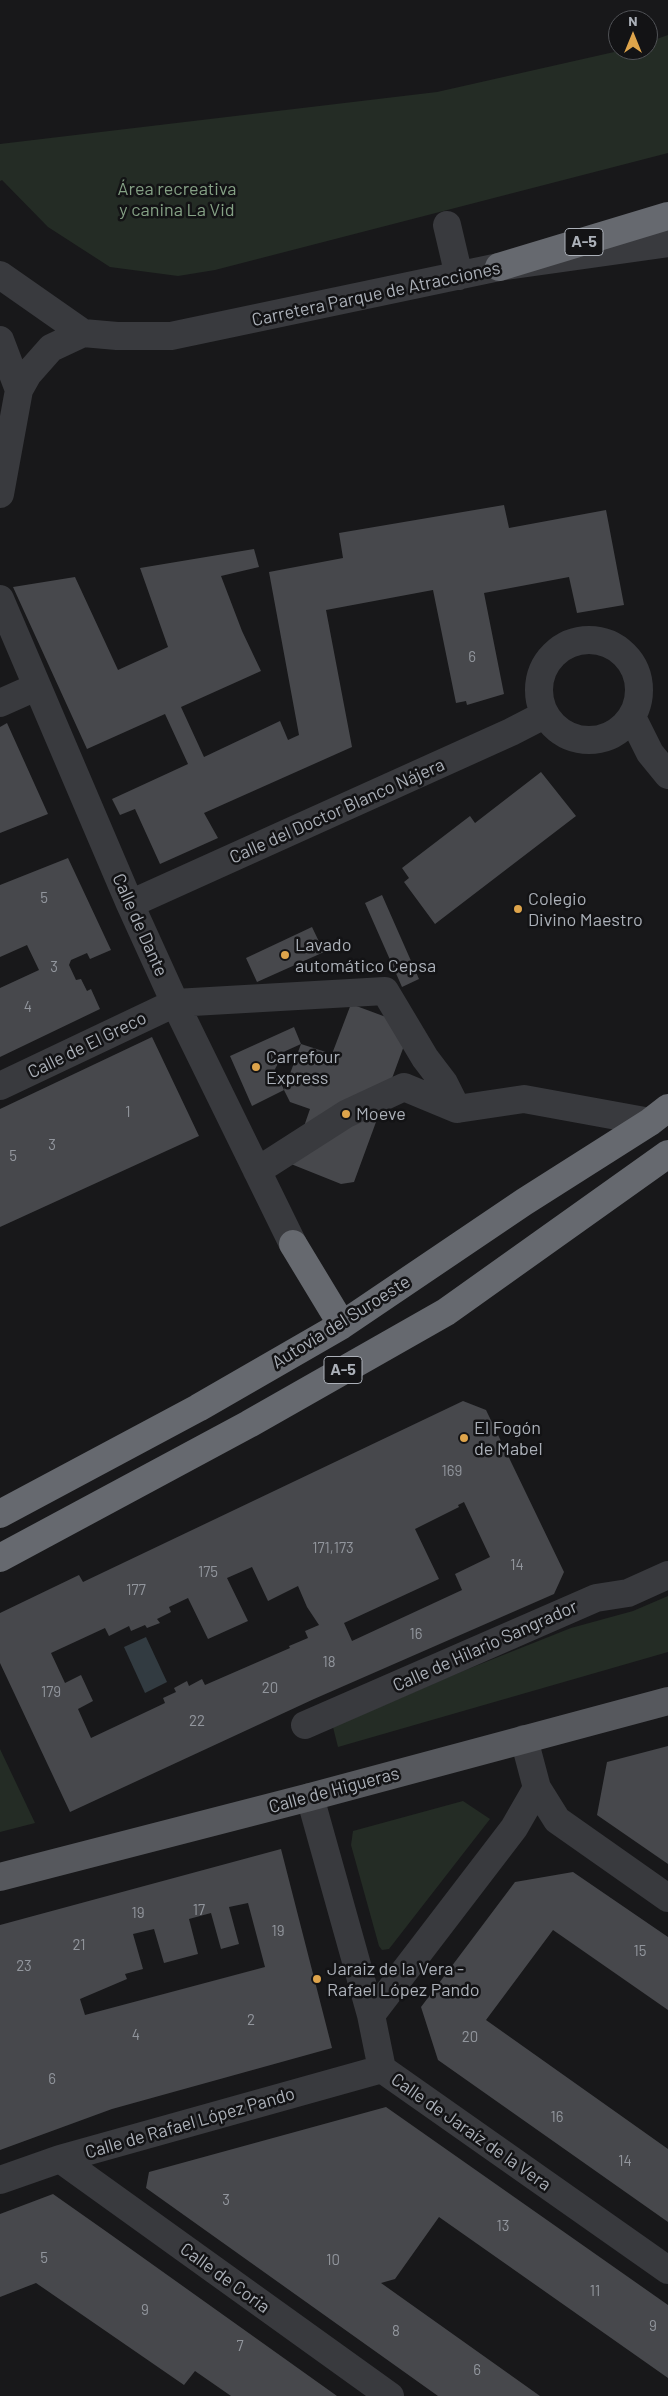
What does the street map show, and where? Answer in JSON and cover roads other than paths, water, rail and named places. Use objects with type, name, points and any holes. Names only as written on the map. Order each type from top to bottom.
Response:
[{"type":"highway","name":"A-5","points":[[499,267],[668,216]]},
{"type":"highway","name":"Autovía del Suroeste","points":[[0,1514],[198,1408],[342,1325],[524,1202],[659,1115]]},
{"type":"highway","name":"A-5","points":[[0,1558],[249,1424],[446,1312],[668,1154]]},
{"type":"highway","points":[[293,1244],[342,1325]]},
{"type":"main road","name":"Calle de Higueras","points":[[0,1878],[668,1701]]},
{"type":"street","points":[[446,225],[459,276]]},
{"type":"street","name":"Carretera Parque de Atracciones","points":[[0,275],[83,333],[117,336],[171,336],[499,267],[668,243]]},
{"type":"street","points":[[0,494],[18,400],[28,374],[51,348],[83,333]]},
{"type":"street","points":[[0,340],[18,400]]},
{"type":"street","name":"Calle de Dante","points":[[0,599],[130,904],[175,1003],[293,1244]]},
{"type":"street","points":[[584,640],[600,641],[616,648],[628,658],[636,672],[639,688],[638,703],[632,717],[610,737],[595,741],[580,740],[566,736],[553,727],[544,715],[538,700],[538,682],[544,667],[554,654],[568,644],[584,640]]},
{"type":"street","points":[[0,702],[36,687]]},
{"type":"street","name":"Calle del Doctor Blanco Nájera","points":[[130,904],[511,732],[544,715]]},
{"type":"street","points":[[632,717],[650,753],[668,775]]},
{"type":"street","points":[[175,1003],[385,990],[426,1058],[444,1083],[457,1110]]},
{"type":"street","name":"Calle de El Greco","points":[[0,1086],[175,1003]]},
{"type":"street","points":[[257,1171],[346,1114],[404,1087],[457,1110],[524,1099],[659,1115]]},
{"type":"street","name":"Calle de Hilario Sangrador","points":[[305,1725],[596,1598],[628,1593],[668,1575]]},
{"type":"street","points":[[524,1739],[538,1788],[557,1820],[668,1898]]},
{"type":"street","points":[[371,2015],[514,1828],[538,1788]]},
{"type":"street","name":"Calle de Jaraíz de la Vera","points":[[310,1797],[371,2015],[382,2069],[668,2270]]},
{"type":"street","name":"Calle de Rafael López Pando","points":[[0,2180],[60,2159],[382,2069]]},
{"type":"street","name":"Calle de Coria","points":[[60,2159],[390,2396]]},
{"type":"place","name":"Colegio Divino Maestro","points":[[518,909]]},
{"type":"place","name":"Lavado automático Cepsa","points":[[285,955]]},
{"type":"place","name":"Carrefour Express","points":[[256,1067]]},
{"type":"place","name":"Moeve","points":[[346,1114]]},
{"type":"place","name":"El Fogón de Mabel","points":[[464,1438]]},
{"type":"place","name":"Jaraiz de la Vera - Rafael López Pando","points":[[317,1979]]},
{"type":"park label","name":"Área recreativa y canina La Vid","points":[[177,199]]}]
